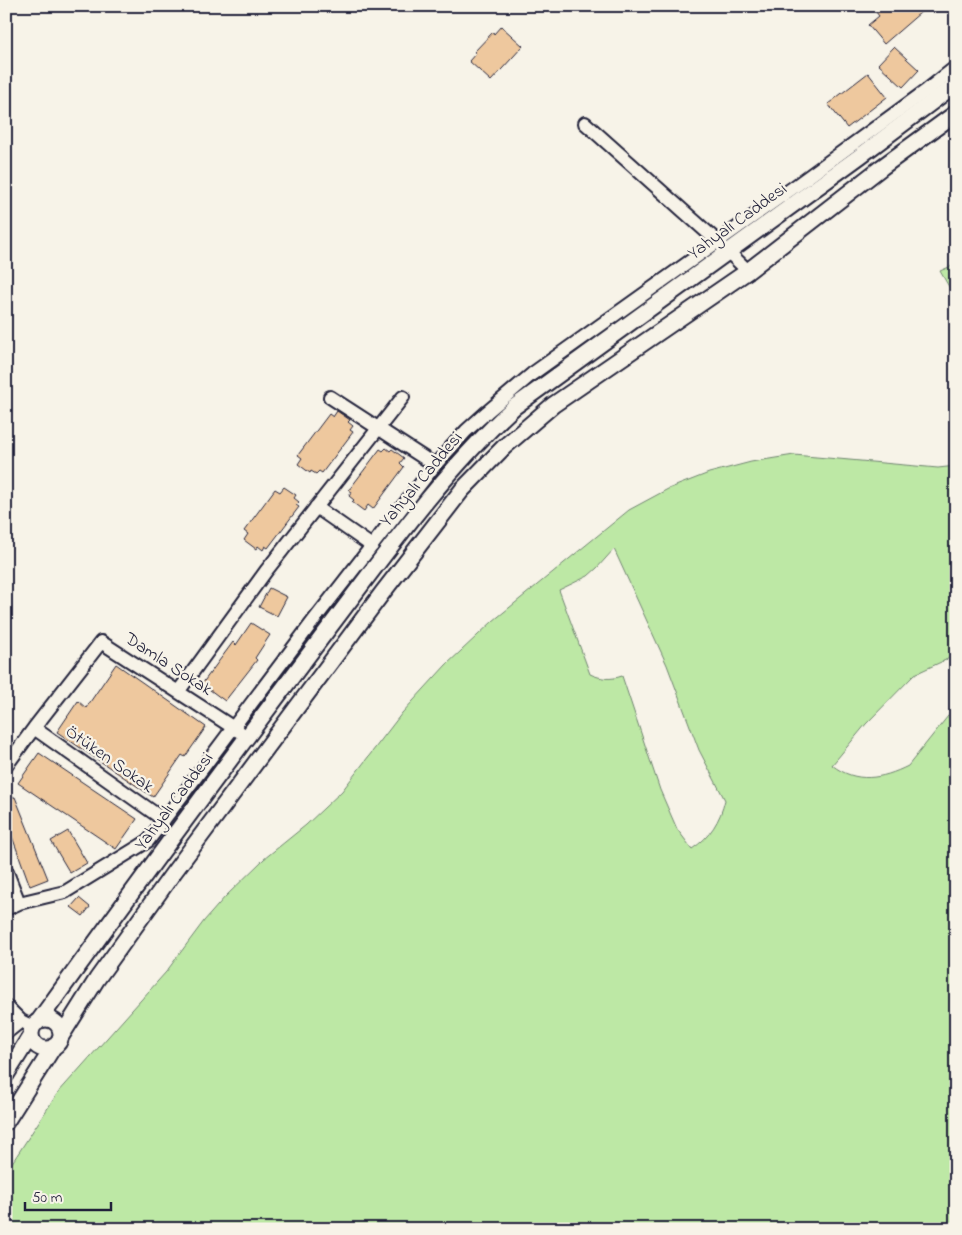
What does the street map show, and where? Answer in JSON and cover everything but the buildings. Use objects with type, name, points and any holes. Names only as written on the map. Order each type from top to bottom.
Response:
[{"type":"main road","name":"Yahyalı Caddesi","points":[[6,1075],[31,1026],[424,504],[476,444],[514,407],[729,252],[956,84]]},
{"type":"main road","name":"Yahyalı Caddesi","points":[[6,1122],[97,979],[174,872],[377,600],[462,490],[504,447],[553,405],[748,271],[956,112]]},
{"type":"main road","points":[[48,1019],[57,1024],[60,1028],[57,1042],[49,1048],[39,1047],[35,1044],[31,1026],[48,1019]]},
{"type":"street","points":[[6,909],[19,903],[64,892],[148,841],[314,620],[435,465],[466,431],[532,374],[927,90],[956,67]]},
{"type":"street","points":[[585,123],[748,271]]},
{"type":"street","points":[[330,397],[435,465]]},
{"type":"street","points":[[178,692],[266,571],[404,397]]},
{"type":"street","points":[[316,507],[372,546]]},
{"type":"street","name":"Damla Sokak","points":[[6,766],[101,642],[247,737]]},
{"type":"street","name":"Ötüken Sokak","points":[[34,728],[164,820]]},
{"type":"street","points":[[6,870],[19,903]]},
{"type":"street","points":[[6,1006],[31,1026]]},
{"type":"street","points":[[6,1033],[31,1026]]},
{"type":"green space","points":[[956,264],[956,299],[940,271]]},
{"type":"green space","points":[[794,455],[938,468],[956,466],[956,654],[915,674],[866,724],[832,765],[850,775],[869,778],[889,774],[908,766],[956,706],[956,1229],[6,1229],[6,1172],[57,1094],[166,972],[204,921],[225,897],[264,859],[306,825],[342,791],[402,713],[446,665],[493,621],[629,510],[668,489],[709,473],[751,462]],"holes":[[[614,549],[667,665],[699,750],[725,800],[720,815],[709,834],[692,849],[677,829],[660,790],[622,676],[606,678],[590,674],[559,590],[588,576]]]}]
